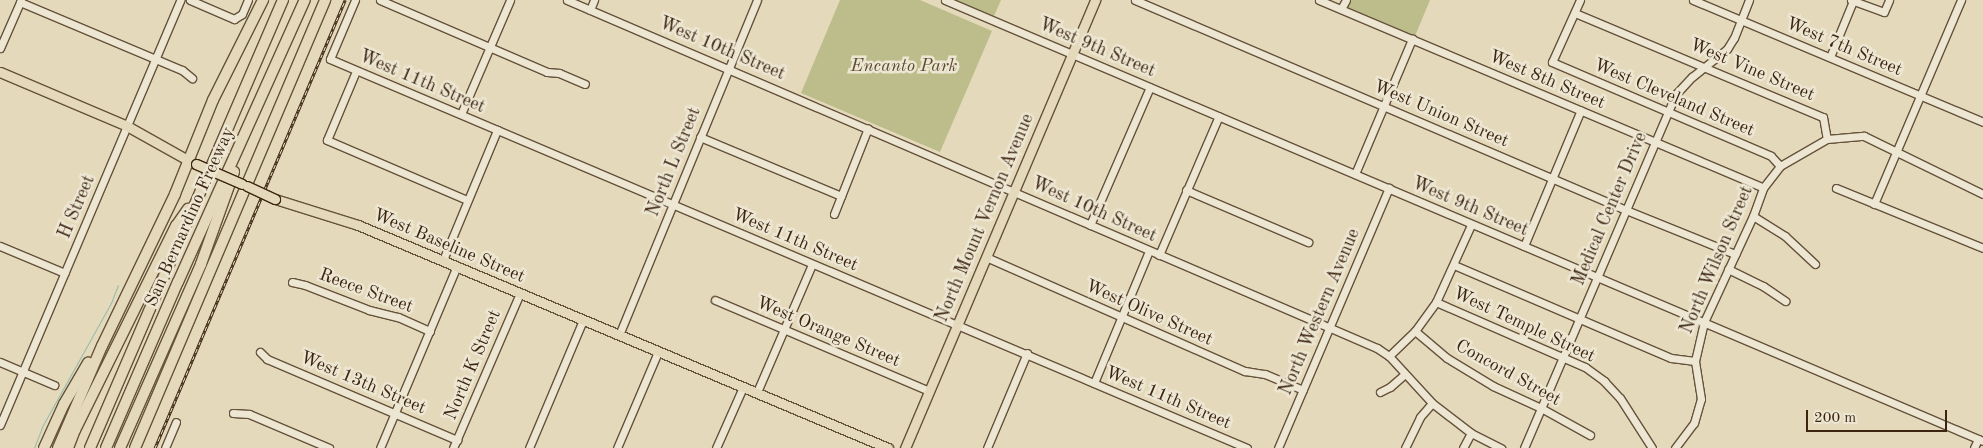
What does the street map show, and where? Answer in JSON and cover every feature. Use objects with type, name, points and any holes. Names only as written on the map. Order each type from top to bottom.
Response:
[{"type":"highway","points":[[58,448],[102,346],[192,162],[213,100],[263,0]]},
{"type":"highway","name":"San Bernardino Freeway","points":[[90,448],[284,0]]},
{"type":"highway","name":"San Bernardino Freeway","points":[[106,448],[305,0]]},
{"type":"highway","points":[[134,448],[325,0]]},
{"type":"highway","points":[[120,448],[201,264],[262,94]]},
{"type":"highway","points":[[68,448],[75,430],[176,226],[201,192]]},
{"type":"highway","points":[[44,448],[64,404],[97,347],[102,346]]},
{"type":"main road","name":"North Mount Vernon Avenue","points":[[905,448],[1095,0]]},
{"type":"main road","name":"West Baseline Street","points":[[0,72],[127,126],[192,162],[275,199],[358,225],[888,448]]},
{"type":"street","name":"H Street","points":[[0,425],[180,0]]},
{"type":"street","points":[[190,0],[234,19],[242,14],[248,0]]},
{"type":"street","name":"West 11th Street","points":[[355,0],[330,59],[812,264],[1027,353],[1247,448]]},
{"type":"street","points":[[461,114],[510,0]]},
{"type":"street","name":"West 10th Street","points":[[567,0],[1377,348],[1389,356],[1404,375],[1432,403],[1471,433],[1501,448]]},
{"type":"street","points":[[590,10],[594,0]]},
{"type":"street","name":"North L Street","points":[[619,336],[757,0]]},
{"type":"street","name":"West 9th Street","points":[[945,0],[1980,440]]},
{"type":"street","name":"West Union Street","points":[[1135,0],[1552,179],[1735,254]]},
{"type":"street","name":"West 8th Street","points":[[1319,0],[1763,188]]},
{"type":"street","points":[[1341,9],[1346,0]]},
{"type":"street","points":[[1575,12],[1580,0]]},
{"type":"street","name":"West 7th Street","points":[[1693,0],[1983,122]]},
{"type":"street","name":"Medical Center Drive","points":[[1524,448],[1675,95],[1683,85],[1727,49],[1734,38],[1749,0]]},
{"type":"street","points":[[1830,57],[1852,0],[1884,12],[1888,0]]},
{"type":"street","points":[[1874,204],[1961,0]]},
{"type":"street","points":[[0,48],[21,1],[182,70],[192,78]]},
{"type":"street","points":[[382,1],[490,46],[546,72],[559,73],[584,84]]},
{"type":"street","name":"West Cleveland Street","points":[[1575,12],[1552,62],[1771,156],[1780,166]]},
{"type":"street","name":"West Vine Street","points":[[1575,12],[1823,116],[1827,138]]},
{"type":"street","points":[[1355,174],[1412,39]]},
{"type":"street","points":[[356,71],[327,140],[467,200]]},
{"type":"street","points":[[1090,225],[1150,87]]},
{"type":"street","points":[[1524,246],[1581,110]]},
{"type":"street","points":[[1158,255],[1219,116]]},
{"type":"street","points":[[834,214],[868,128]]},
{"type":"street","points":[[443,260],[497,130]]},
{"type":"street","points":[[1827,138],[1864,136],[1983,194]]},
{"type":"street","points":[[700,137],[841,196]]},
{"type":"street","name":"North Wilson Street","points":[[1675,448],[1694,423],[1701,400],[1695,361],[1704,322],[1753,216],[1763,188],[1780,166],[1827,138]]},
{"type":"street","name":"North Western Avenue","points":[[1278,448],[1389,188]]},
{"type":"street","points":[[1836,188],[1983,248]]},
{"type":"street","points":[[1186,190],[1308,242]]},
{"type":"street","points":[[1753,216],[1785,236],[1815,264]]},
{"type":"street","points":[[1389,356],[1415,331],[1436,302],[1472,225]]},
{"type":"street","points":[[0,246],[65,273]]},
{"type":"street","points":[[1094,383],[1149,251]]},
{"type":"street","name":"West Olive Street","points":[[986,257],[1245,371],[1266,374],[1303,390]]},
{"type":"street","points":[[757,392],[812,264]]},
{"type":"street","points":[[1454,265],[1671,358],[1695,361]]},
{"type":"street","points":[[380,448],[457,266]]},
{"type":"street","points":[[1728,269],[1763,286],[1785,301]]},
{"type":"street","name":"Reece Street","points":[[292,282],[306,285],[369,310],[398,317],[430,331]]},
{"type":"street","name":"North K Street","points":[[453,448],[520,293]]},
{"type":"street","name":"West Orange Street","points":[[715,300],[929,391]]},
{"type":"street","name":"West Temple Street","points":[[1436,302],[1585,368],[1604,381],[1620,398],[1652,448]]},
{"type":"street","points":[[529,448],[583,320]]},
{"type":"street","name":"Concord Street","points":[[1415,331],[1448,358],[1493,386],[1541,408],[1590,435]]},
{"type":"street","name":"West 13th Street","points":[[260,352],[267,359],[457,440]]},
{"type":"street","points":[[617,448],[658,352]]},
{"type":"street","points":[[986,448],[1027,353]]},
{"type":"street","points":[[0,362],[54,385]]},
{"type":"street","points":[[1380,392],[1390,387],[1404,375]]},
{"type":"street","points":[[716,448],[744,387]]},
{"type":"street","points":[[1405,448],[1420,417],[1432,403]]},
{"type":"street","points":[[233,413],[249,414],[329,448]]},
{"type":"street","points":[[165,448],[176,422]]},
{"type":"street","points":[[1463,448],[1471,433]]},
{"type":"street","points":[[1974,448],[1980,440]]},
{"type":"green space","name":"Encanto Park","points":[[840,0],[920,0],[992,31],[940,152],[801,93]]},
{"type":"green space","points":[[955,0],[1001,0],[994,16]]},
{"type":"green space","points":[[1349,0],[1430,0],[1415,36],[1346,7]]},
{"type":"waterway","points":[[34,448],[43,425],[111,303],[118,285]]},
{"type":"railway","points":[[155,448],[345,0]]}]
